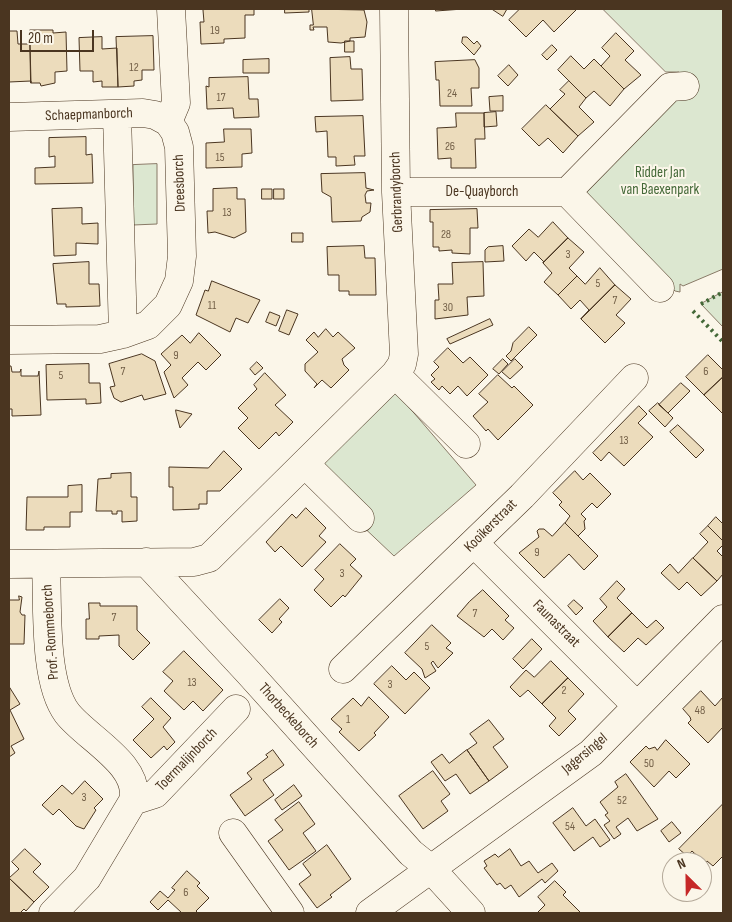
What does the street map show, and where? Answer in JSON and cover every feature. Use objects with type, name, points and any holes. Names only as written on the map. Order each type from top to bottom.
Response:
[{"type":"street","points":[[168,122],[176,103],[171,9]]},
{"type":"street","name":"Gerbrandyborch","points":[[394,9],[396,192],[404,354],[402,364],[395,374]]},
{"type":"street","points":[[660,288],[568,192],[670,87],[685,86]]},
{"type":"street","name":"Schaepmanborch","points":[[9,117],[143,113],[155,115],[168,122]]},
{"type":"street","points":[[116,114],[123,334]]},
{"type":"street","name":"Dreesborch","points":[[9,340],[100,339],[123,334],[148,325],[168,305],[179,281],[182,256],[179,147],[175,132],[168,122]]},
{"type":"street","name":"De-Quayborch","points":[[396,192],[568,192]]},
{"type":"street","points":[[9,564],[194,562],[209,558],[395,374],[466,444]]},
{"type":"street","name":"Kooikerstraat","points":[[343,669],[474,543],[634,378]]},
{"type":"street","points":[[305,464],[360,518]]},
{"type":"street","name":"Faunastraat","points":[[474,543],[637,706]]},
{"type":"street","name":"Thorbeckeborch","points":[[146,562],[411,853],[431,869],[471,913]]},
{"type":"street","name":"Prof.-Rommeborch","points":[[46,564],[51,668],[56,692],[68,714],[106,749],[130,777],[134,796]]},
{"type":"street","name":"Jagersingel","points":[[370,913],[591,753],[723,619]]},
{"type":"street","name":"Toermalijnborch","points":[[134,796],[155,794],[236,709]]},
{"type":"street","points":[[53,913],[87,878],[134,796]]},
{"type":"street","points":[[233,833],[290,913]]},
{"type":"green space","name":"Ridder Jan van Baexenpark","points":[[603,9],[723,9],[723,269],[683,286],[680,284],[680,292],[675,291],[568,185],[679,72],[666,72]]},
{"type":"green space","points":[[157,164],[157,224],[133,225],[133,165]]},
{"type":"green space","points":[[723,292],[723,327],[701,304]]},
{"type":"green space","points":[[389,384],[476,485],[394,556],[299,466]]},
{"type":"building","points":[[254,9],[254,15],[245,15],[245,38],[224,39],[224,43],[201,44],[200,22],[204,22],[203,10]]},
{"type":"building","points":[[285,9],[309,9],[309,12],[285,13]]},
{"type":"building","points":[[312,9],[364,10],[367,22],[365,37],[350,38],[350,41],[341,43],[328,42],[327,27],[313,27],[314,30],[310,30],[310,25],[313,25]]},
{"type":"building","points":[[436,9],[463,9],[436,11]]},
{"type":"building","points":[[492,9],[507,9],[503,16]]},
{"type":"building","points":[[520,9],[577,9],[554,32],[543,20],[526,37],[509,20]]},
{"type":"building","points":[[30,30],[53,30],[53,33],[66,32],[67,71],[55,72],[55,83],[41,86],[40,83],[31,83]]},
{"type":"building","points":[[9,31],[17,31],[18,44],[30,44],[31,81],[9,82]]},
{"type":"building","points":[[616,33],[634,51],[625,60],[641,75],[624,89],[601,66],[610,56],[602,48]]},
{"type":"building","points":[[153,36],[154,70],[142,70],[142,80],[134,81],[134,86],[118,87],[116,37]]},
{"type":"building","points":[[102,37],[102,49],[117,48],[118,87],[102,87],[102,81],[93,82],[93,71],[80,71],[79,38]]},
{"type":"building","points":[[463,37],[467,37],[474,44],[477,41],[481,46],[474,55],[462,43]]},
{"type":"building","points":[[345,41],[354,41],[354,52],[345,52]]},
{"type":"building","points":[[552,45],[557,50],[547,60],[542,55]]},
{"type":"building","points":[[571,56],[584,69],[594,59],[624,89],[610,106],[594,91],[586,98],[558,70]]},
{"type":"building","points":[[350,57],[351,69],[362,69],[363,100],[331,101],[330,58]]},
{"type":"building","points":[[269,59],[269,73],[243,73],[243,60]]},
{"type":"building","points":[[475,60],[479,68],[479,88],[471,88],[472,106],[440,106],[439,80],[436,80],[435,62]]},
{"type":"building","points":[[509,65],[518,75],[508,86],[498,76]]},
{"type":"building","points":[[248,77],[249,99],[258,99],[259,117],[234,118],[233,108],[207,109],[206,86],[209,87],[209,78]]},
{"type":"building","points":[[569,81],[586,98],[579,107],[594,122],[578,136],[550,109],[565,94],[560,90]]},
{"type":"building","points":[[503,96],[503,111],[490,111],[489,97]]},
{"type":"building","points":[[546,105],[578,136],[563,153],[548,138],[539,146],[522,129]]},
{"type":"building","points":[[496,112],[497,126],[484,127],[484,113]]},
{"type":"building","points":[[456,113],[484,113],[485,139],[475,139],[476,168],[451,168],[451,158],[438,159],[437,128],[456,127]]},
{"type":"building","points":[[363,116],[365,156],[354,156],[355,165],[336,166],[336,157],[328,157],[327,131],[316,132],[315,117]]},
{"type":"building","points":[[224,129],[251,129],[252,153],[242,154],[242,167],[206,168],[206,143],[224,142]]},
{"type":"building","points":[[86,137],[86,155],[92,154],[93,183],[35,184],[35,168],[55,167],[55,156],[49,157],[49,138]]},
{"type":"building","points":[[365,173],[366,188],[374,190],[367,191],[365,195],[366,203],[371,203],[370,212],[362,217],[361,221],[332,222],[331,197],[322,192],[321,174]]},
{"type":"building","points":[[237,188],[237,199],[245,199],[246,232],[234,238],[215,232],[208,233],[207,211],[213,211],[213,189]]},
{"type":"building","points":[[262,189],[272,189],[272,199],[262,199]]},
{"type":"building","points":[[274,189],[284,189],[284,199],[274,199]]},
{"type":"building","points":[[82,208],[82,224],[98,223],[98,244],[76,243],[76,255],[54,256],[52,209]]},
{"type":"building","points":[[477,209],[478,228],[470,228],[470,254],[452,253],[452,250],[439,251],[439,247],[433,247],[433,222],[430,222],[430,210]]},
{"type":"building","points":[[553,222],[568,238],[544,262],[534,252],[526,261],[512,246],[529,229],[538,237]]},
{"type":"building","points":[[292,233],[303,233],[303,242],[292,242]]},
{"type":"building","points":[[568,238],[584,252],[569,268],[577,276],[558,295],[544,282],[552,273],[543,263]]},
{"type":"building","points":[[364,246],[365,258],[375,258],[376,295],[349,295],[349,291],[339,291],[339,275],[328,275],[327,247]]},
{"type":"building","points":[[503,246],[504,261],[485,262],[485,250],[488,247]]},
{"type":"building","points":[[89,262],[89,284],[99,284],[100,306],[66,307],[66,304],[57,304],[53,264]]},
{"type":"building","points":[[483,262],[484,296],[467,297],[468,315],[435,319],[435,300],[439,300],[438,284],[453,284],[452,263]]},
{"type":"building","points":[[600,268],[615,285],[581,319],[589,310],[580,300],[571,309],[558,295],[577,276],[585,284]]},
{"type":"building","points":[[212,281],[260,300],[248,323],[236,318],[230,332],[196,315],[205,290],[208,291]]},
{"type":"building","points":[[615,285],[631,299],[616,315],[625,323],[605,343],[581,319]]},
{"type":"building","points":[[287,310],[298,314],[289,335],[279,331]]},
{"type":"building","points":[[270,312],[280,316],[276,326],[266,322]]},
{"type":"building","points":[[490,319],[493,325],[450,344],[447,339]]},
{"type":"building","points":[[529,327],[537,335],[511,361],[506,356],[511,351],[513,343]]},
{"type":"building","points":[[326,329],[333,337],[338,332],[355,348],[342,359],[344,365],[349,370],[331,388],[322,380],[314,388],[317,384],[305,371],[305,364],[318,352],[306,340],[314,332],[318,337]]},
{"type":"building","points":[[199,333],[221,355],[206,370],[198,362],[182,378],[188,385],[174,398],[164,372],[171,365],[161,354],[182,335],[190,343]]},
{"type":"building","points":[[448,348],[463,363],[470,357],[488,375],[467,396],[458,386],[450,394],[442,386],[439,390],[431,382],[435,379],[431,375],[439,367],[434,362]]},
{"type":"building","points":[[142,354],[155,361],[166,394],[144,400],[142,395],[121,402],[114,398],[110,387],[115,386],[109,364]]},
{"type":"building","points":[[708,355],[723,370],[723,377],[704,395],[686,377]]},
{"type":"building","points":[[503,359],[508,364],[499,374],[493,369]]},
{"type":"building","points":[[515,359],[523,367],[510,379],[502,372]]},
{"type":"building","points":[[257,362],[263,368],[255,375],[250,369]]},
{"type":"building","points":[[89,364],[89,383],[100,383],[101,403],[86,404],[86,399],[47,400],[46,365]]},
{"type":"building","points":[[9,366],[11,366],[12,372],[20,372],[21,369],[21,376],[38,376],[39,371],[41,415],[12,416],[12,409],[9,409]]},
{"type":"building","points":[[265,373],[286,395],[275,405],[293,422],[279,436],[276,432],[259,449],[238,428],[248,418],[238,408],[257,389],[254,385]]},
{"type":"building","points":[[498,375],[512,388],[514,386],[533,405],[498,440],[488,429],[486,431],[473,416],[488,402],[479,394]]},
{"type":"building","points":[[723,377],[723,414],[704,395]]},
{"type":"building","points":[[681,383],[690,391],[668,413],[659,405]]},
{"type":"building","points":[[658,403],[673,418],[665,427],[649,411]]},
{"type":"building","points":[[639,406],[647,414],[638,423],[653,437],[624,466],[609,452],[601,461],[593,453]]},
{"type":"building","points":[[176,410],[192,414],[180,428],[176,413]]},
{"type":"building","points":[[678,425],[704,450],[696,458],[670,432]]},
{"type":"building","points":[[224,451],[242,469],[220,491],[207,491],[207,504],[199,504],[199,509],[173,510],[173,487],[169,487],[169,467],[208,468]]},
{"type":"building","points":[[575,471],[583,480],[590,473],[611,494],[597,508],[592,503],[581,514],[586,519],[584,521],[585,529],[578,536],[565,523],[570,516],[559,505],[562,502],[553,493]]},
{"type":"building","points":[[131,473],[131,497],[137,497],[137,521],[122,522],[122,511],[112,514],[112,511],[96,511],[98,479],[111,478],[111,474]]},
{"type":"building","points":[[82,485],[82,512],[70,512],[70,527],[44,527],[44,530],[26,530],[27,497],[68,497],[68,486]]},
{"type":"building","points":[[306,508],[326,528],[319,536],[326,542],[302,567],[281,546],[275,552],[266,542],[292,514],[296,518]]},
{"type":"building","points":[[716,517],[723,524],[723,541],[708,526]]},
{"type":"building","points":[[565,523],[598,556],[584,570],[569,554],[544,578],[519,553],[539,537],[537,531],[539,529],[544,529],[552,536]]},
{"type":"building","points":[[708,526],[723,541],[723,545],[717,551],[723,557],[723,574],[717,581],[693,558],[708,542],[700,534]]},
{"type":"building","points":[[340,544],[356,559],[350,565],[362,576],[345,597],[343,595],[331,607],[314,590],[324,579],[315,570]]},
{"type":"building","points":[[693,558],[717,581],[701,596],[687,582],[679,590],[661,573],[670,564],[678,573]]},
{"type":"building","points":[[617,581],[625,589],[617,598],[632,613],[608,637],[593,621],[607,607],[600,599]]},
{"type":"building","points":[[483,590],[509,616],[505,620],[514,628],[503,640],[492,629],[484,637],[457,616]]},
{"type":"building","points":[[19,596],[22,597],[20,612],[22,615],[25,615],[24,644],[9,644],[9,600],[19,600]]},
{"type":"building","points":[[280,599],[289,608],[279,619],[282,622],[272,633],[259,620]]},
{"type":"building","points":[[574,600],[583,608],[576,615],[568,606]]},
{"type":"building","points":[[89,603],[100,603],[100,606],[137,606],[137,630],[150,643],[133,660],[119,646],[119,635],[99,636],[99,639],[86,639],[86,619],[89,619]]},
{"type":"building","points":[[632,613],[647,628],[656,620],[664,628],[646,645],[638,638],[624,652],[608,637]]},
{"type":"building","points":[[432,625],[451,643],[446,648],[453,653],[438,668],[433,661],[431,663],[436,671],[425,678],[422,669],[405,653]]},
{"type":"building","points":[[532,639],[542,649],[523,669],[513,659]]},
{"type":"building","points":[[184,651],[223,690],[203,711],[193,701],[184,710],[164,691],[173,681],[163,672]]},
{"type":"building","points":[[551,661],[568,678],[542,704],[528,690],[520,697],[510,687],[526,670],[534,677]]},
{"type":"building","points":[[392,666],[406,680],[414,672],[430,688],[405,714],[374,684]]},
{"type":"building","points":[[568,678],[584,694],[568,711],[576,719],[559,736],[549,726],[556,718],[542,704]]},
{"type":"building","points":[[10,688],[20,704],[10,710],[24,739],[11,746],[15,753],[9,757]]},
{"type":"building","points":[[701,691],[715,706],[723,697],[723,727],[708,743],[688,723],[691,720],[690,717],[683,709]]},
{"type":"building","points":[[369,697],[389,717],[374,733],[376,735],[359,751],[339,732],[342,729],[331,719],[353,698],[361,706]]},
{"type":"building","points":[[151,698],[171,718],[163,727],[175,742],[167,750],[164,746],[151,758],[133,740],[154,719],[142,707]]},
{"type":"building","points":[[489,720],[504,739],[493,747],[508,767],[489,781],[467,750],[477,743],[470,734]]},
{"type":"building","points":[[666,740],[690,764],[676,778],[669,771],[654,787],[630,762],[646,746],[649,749],[655,747],[657,750]]},
{"type":"building","points":[[273,750],[284,765],[263,780],[274,795],[245,816],[230,795],[252,779],[247,773],[268,757],[266,755]]},
{"type":"building","points":[[467,750],[489,781],[470,794],[456,774],[445,781],[431,762],[442,754],[449,763]]},
{"type":"building","points":[[433,771],[450,794],[441,801],[448,811],[423,829],[399,796]]},
{"type":"building","points":[[626,774],[658,819],[637,831],[628,818],[616,827],[621,834],[614,839],[604,825],[610,821],[605,815],[608,813],[600,802],[618,787],[615,782]]},
{"type":"building","points":[[85,781],[103,799],[94,808],[96,810],[84,829],[76,826],[59,809],[53,815],[42,805],[62,785],[72,794]]},
{"type":"building","points":[[294,785],[302,796],[282,810],[275,800]]},
{"type":"building","points":[[299,802],[315,824],[303,833],[316,851],[289,870],[268,841],[283,830],[275,820]]},
{"type":"building","points":[[723,804],[723,856],[713,866],[712,852],[682,852],[679,849]]},
{"type":"building","points":[[573,808],[586,826],[595,819],[610,840],[600,847],[593,837],[574,851],[553,823]]},
{"type":"building","points":[[672,822],[681,833],[669,842],[661,831]]},
{"type":"building","points":[[327,845],[351,879],[317,908],[299,884],[311,875],[303,864]]},
{"type":"building","points":[[25,849],[41,864],[33,872],[49,887],[34,902],[9,878],[19,869],[12,862]]},
{"type":"building","points":[[510,849],[521,866],[529,861],[538,873],[552,863],[558,871],[545,883],[542,879],[519,897],[511,885],[505,889],[500,883],[497,885],[484,868],[487,866],[484,861],[495,854],[498,857]]},
{"type":"building","points":[[187,871],[200,883],[197,886],[209,898],[196,911],[198,913],[182,913],[168,900],[158,910],[150,902],[160,891],[168,898],[175,890],[172,888]]},
{"type":"building","points":[[9,878],[34,902],[26,911],[24,909],[20,913],[9,913]]},
{"type":"building","points":[[555,881],[566,892],[563,895],[581,913],[537,913],[545,905],[538,897]]},
{"type":"hedge","points":[[701,304],[723,292]]},
{"type":"hedge","points":[[693,311],[723,342]]}]
